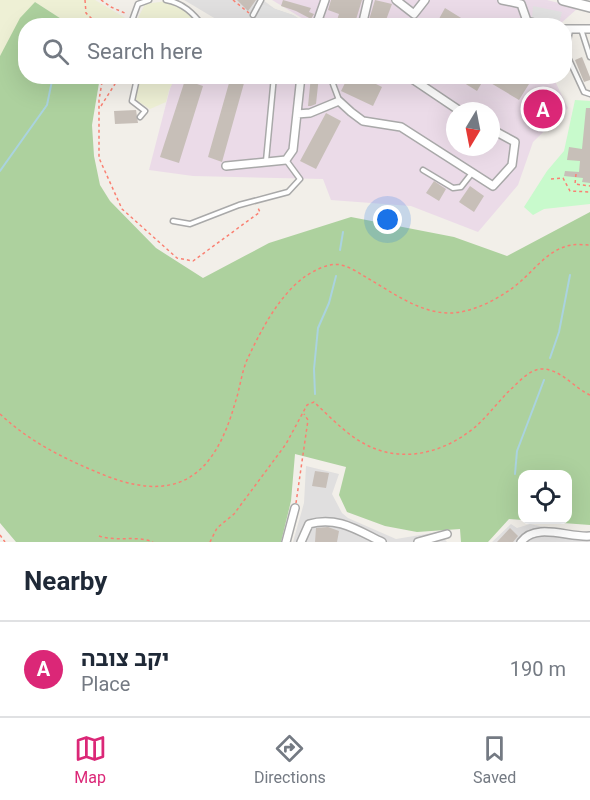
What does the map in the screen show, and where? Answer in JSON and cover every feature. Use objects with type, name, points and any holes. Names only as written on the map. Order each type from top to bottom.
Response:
[{"type":"street","points":[[318,18],[325,0]]},
{"type":"street","points":[[364,18],[368,0]]},
{"type":"street","points":[[396,0],[414,14],[425,0]]},
{"type":"street","points":[[502,0],[522,2],[526,18]]},
{"type":"street","points":[[563,0],[590,7]]},
{"type":"street","points":[[572,29],[590,29]]},
{"type":"street","points":[[226,166],[286,160],[293,150],[300,84]]},
{"type":"street","points":[[420,84],[447,102]]},
{"type":"street","points":[[297,114],[310,113],[339,101],[363,121],[401,127],[493,186],[512,165],[515,142],[500,134]]},
{"type":"street","points":[[286,542],[295,508]]},
{"type":"street","points":[[301,542],[309,524],[322,520],[341,523],[382,542]]},
{"type":"street","points":[[521,542],[529,534],[540,531],[581,537],[590,536]]},
{"type":"street","points":[[418,542],[447,534]]},
{"type":"lane","points":[[134,16],[138,4],[149,0]]},
{"type":"lane","points":[[166,0],[177,2],[197,18]]},
{"type":"lane","points":[[253,15],[261,0]]},
{"type":"lane","points":[[581,29],[590,57]]},
{"type":"lane","points":[[572,66],[584,92],[590,94]]},
{"type":"lane","points":[[136,84],[132,101],[145,111],[140,117]]},
{"type":"lane","points":[[266,162],[273,84]]},
{"type":"lane","points":[[333,84],[339,101]]},
{"type":"lane","points":[[173,221],[190,224],[288,192],[300,179],[286,160]]},
{"type":"lane","points":[[423,170],[453,188],[461,187],[472,172]]},
{"type":"path","points":[[85,0],[86,13],[91,18]]},
{"type":"path","points":[[101,0],[111,7],[134,16]]},
{"type":"path","points":[[233,0],[253,15]]},
{"type":"path","points":[[102,84],[99,158],[122,209],[177,258],[193,261],[260,212],[255,201]]},
{"type":"path","points":[[100,107],[115,84]]},
{"type":"path","points":[[575,184],[576,174]]},
{"type":"path","points":[[551,179],[563,178],[570,191],[590,192]]},
{"type":"path","points":[[566,183],[590,186]]},
{"type":"path","points":[[0,414],[39,445],[77,465],[117,480],[150,487],[183,481],[196,474],[214,456],[235,404],[247,360],[280,303],[304,277],[332,264],[340,264],[352,268],[407,302],[435,312],[456,313],[501,296],[520,283],[545,258],[559,249],[572,244],[590,245]]},
{"type":"path","points":[[210,542],[217,528],[234,514],[286,444],[307,405],[314,402],[362,443],[383,453],[399,456],[430,452],[473,429],[520,380],[538,369],[556,372],[590,395]]},
{"type":"path","points":[[295,508],[308,420],[303,413]]},
{"type":"path","points":[[0,535],[5,542]]},
{"type":"path","points":[[99,536],[110,541],[137,538],[153,542]]},
{"type":"shaded area","points":[[184,0],[263,0],[275,9],[298,18],[214,18]]},
{"type":"shaded area","points":[[272,0],[547,0],[578,8],[567,18],[302,18]]},
{"type":"shaded area","points":[[261,4],[298,18],[253,18]]},
{"type":"shaded area","points":[[533,6],[562,12],[560,18],[532,18]]},
{"type":"shaded area","points":[[171,84],[556,84],[568,108],[533,142],[518,185],[478,232],[411,206],[331,200],[323,179],[193,176],[149,170]]},
{"type":"shaded area","points":[[306,466],[339,474],[332,494],[342,513],[348,518],[396,539],[438,532],[447,542],[293,542],[304,503]]},
{"type":"shaded area","points":[[511,524],[517,528],[530,524],[577,534],[590,533],[590,542],[492,542]]},
{"type":"green space","points":[[0,0],[95,0],[125,18],[60,18],[35,2],[25,18],[18,18],[18,28],[0,56]]},
{"type":"green space","points":[[167,1],[185,9],[193,18],[138,18],[145,4]]},
{"type":"green space","points":[[35,2],[60,18],[20,18]]},
{"type":"green space","points":[[18,22],[18,84],[99,84],[92,125],[94,156],[100,185],[110,201],[156,248],[203,278],[269,243],[351,217],[454,237],[507,256],[590,212],[590,525],[572,524],[572,470],[518,470],[518,520],[509,519],[488,542],[461,542],[460,529],[417,532],[385,526],[347,512],[339,495],[346,467],[295,454],[291,501],[281,542],[16,542],[0,523],[0,56]]},
{"type":"green space","points":[[139,84],[172,84],[166,102],[150,109],[136,100]]},
{"type":"green space","points":[[575,100],[590,101],[590,204],[544,209],[533,215],[524,207],[547,171],[564,151]]},
{"type":"building","points":[[237,0],[256,0],[248,11]]},
{"type":"building","points":[[283,0],[311,8],[309,12],[314,14],[309,18],[281,6]]},
{"type":"building","points":[[331,0],[362,0],[356,18],[338,18],[339,14],[328,10]]},
{"type":"building","points":[[375,0],[392,4],[387,18],[370,18]]},
{"type":"building","points":[[445,8],[461,18],[439,18]]},
{"type":"building","points":[[582,57],[590,77],[590,80],[584,82],[575,60]]},
{"type":"building","points":[[184,84],[203,86],[179,163],[160,157]]},
{"type":"building","points":[[229,84],[244,84],[222,162],[208,157]]},
{"type":"building","points":[[310,84],[318,84],[316,104],[308,106]]},
{"type":"building","points":[[344,84],[376,84],[382,87],[373,106],[341,91]]},
{"type":"building","points":[[466,84],[481,84],[477,91]]},
{"type":"building","points":[[492,84],[529,84],[519,100]]},
{"type":"building","points":[[537,96],[558,107],[550,122],[529,111]]},
{"type":"building","points":[[586,108],[590,108],[590,183],[582,182],[583,178],[564,176],[565,171],[579,172],[580,161],[567,160],[569,147],[582,149]]},
{"type":"building","points":[[136,110],[138,123],[115,124],[114,111]]},
{"type":"building","points":[[326,113],[341,121],[316,169],[300,161]]},
{"type":"building","points":[[434,181],[446,189],[439,201],[426,193]]},
{"type":"building","points":[[470,186],[484,196],[474,212],[459,202]]},
{"type":"building","points":[[315,471],[329,473],[326,488],[312,486]]},
{"type":"building","points":[[328,527],[339,531],[337,542],[315,542],[316,528]]},
{"type":"building","points":[[510,528],[518,536],[513,542],[497,542]]},
{"type":"waterway","points":[[0,171],[47,105],[51,84]]},
{"type":"waterway","points":[[340,250],[343,232]]},
{"type":"waterway","points":[[550,358],[559,332],[570,275]]},
{"type":"waterway","points":[[315,394],[314,369],[318,328],[329,303],[336,276]]},
{"type":"waterway","points":[[515,474],[517,451],[544,380]]},
{"type":"place","name":"יקב צובה","points":[[543,109]]}]
